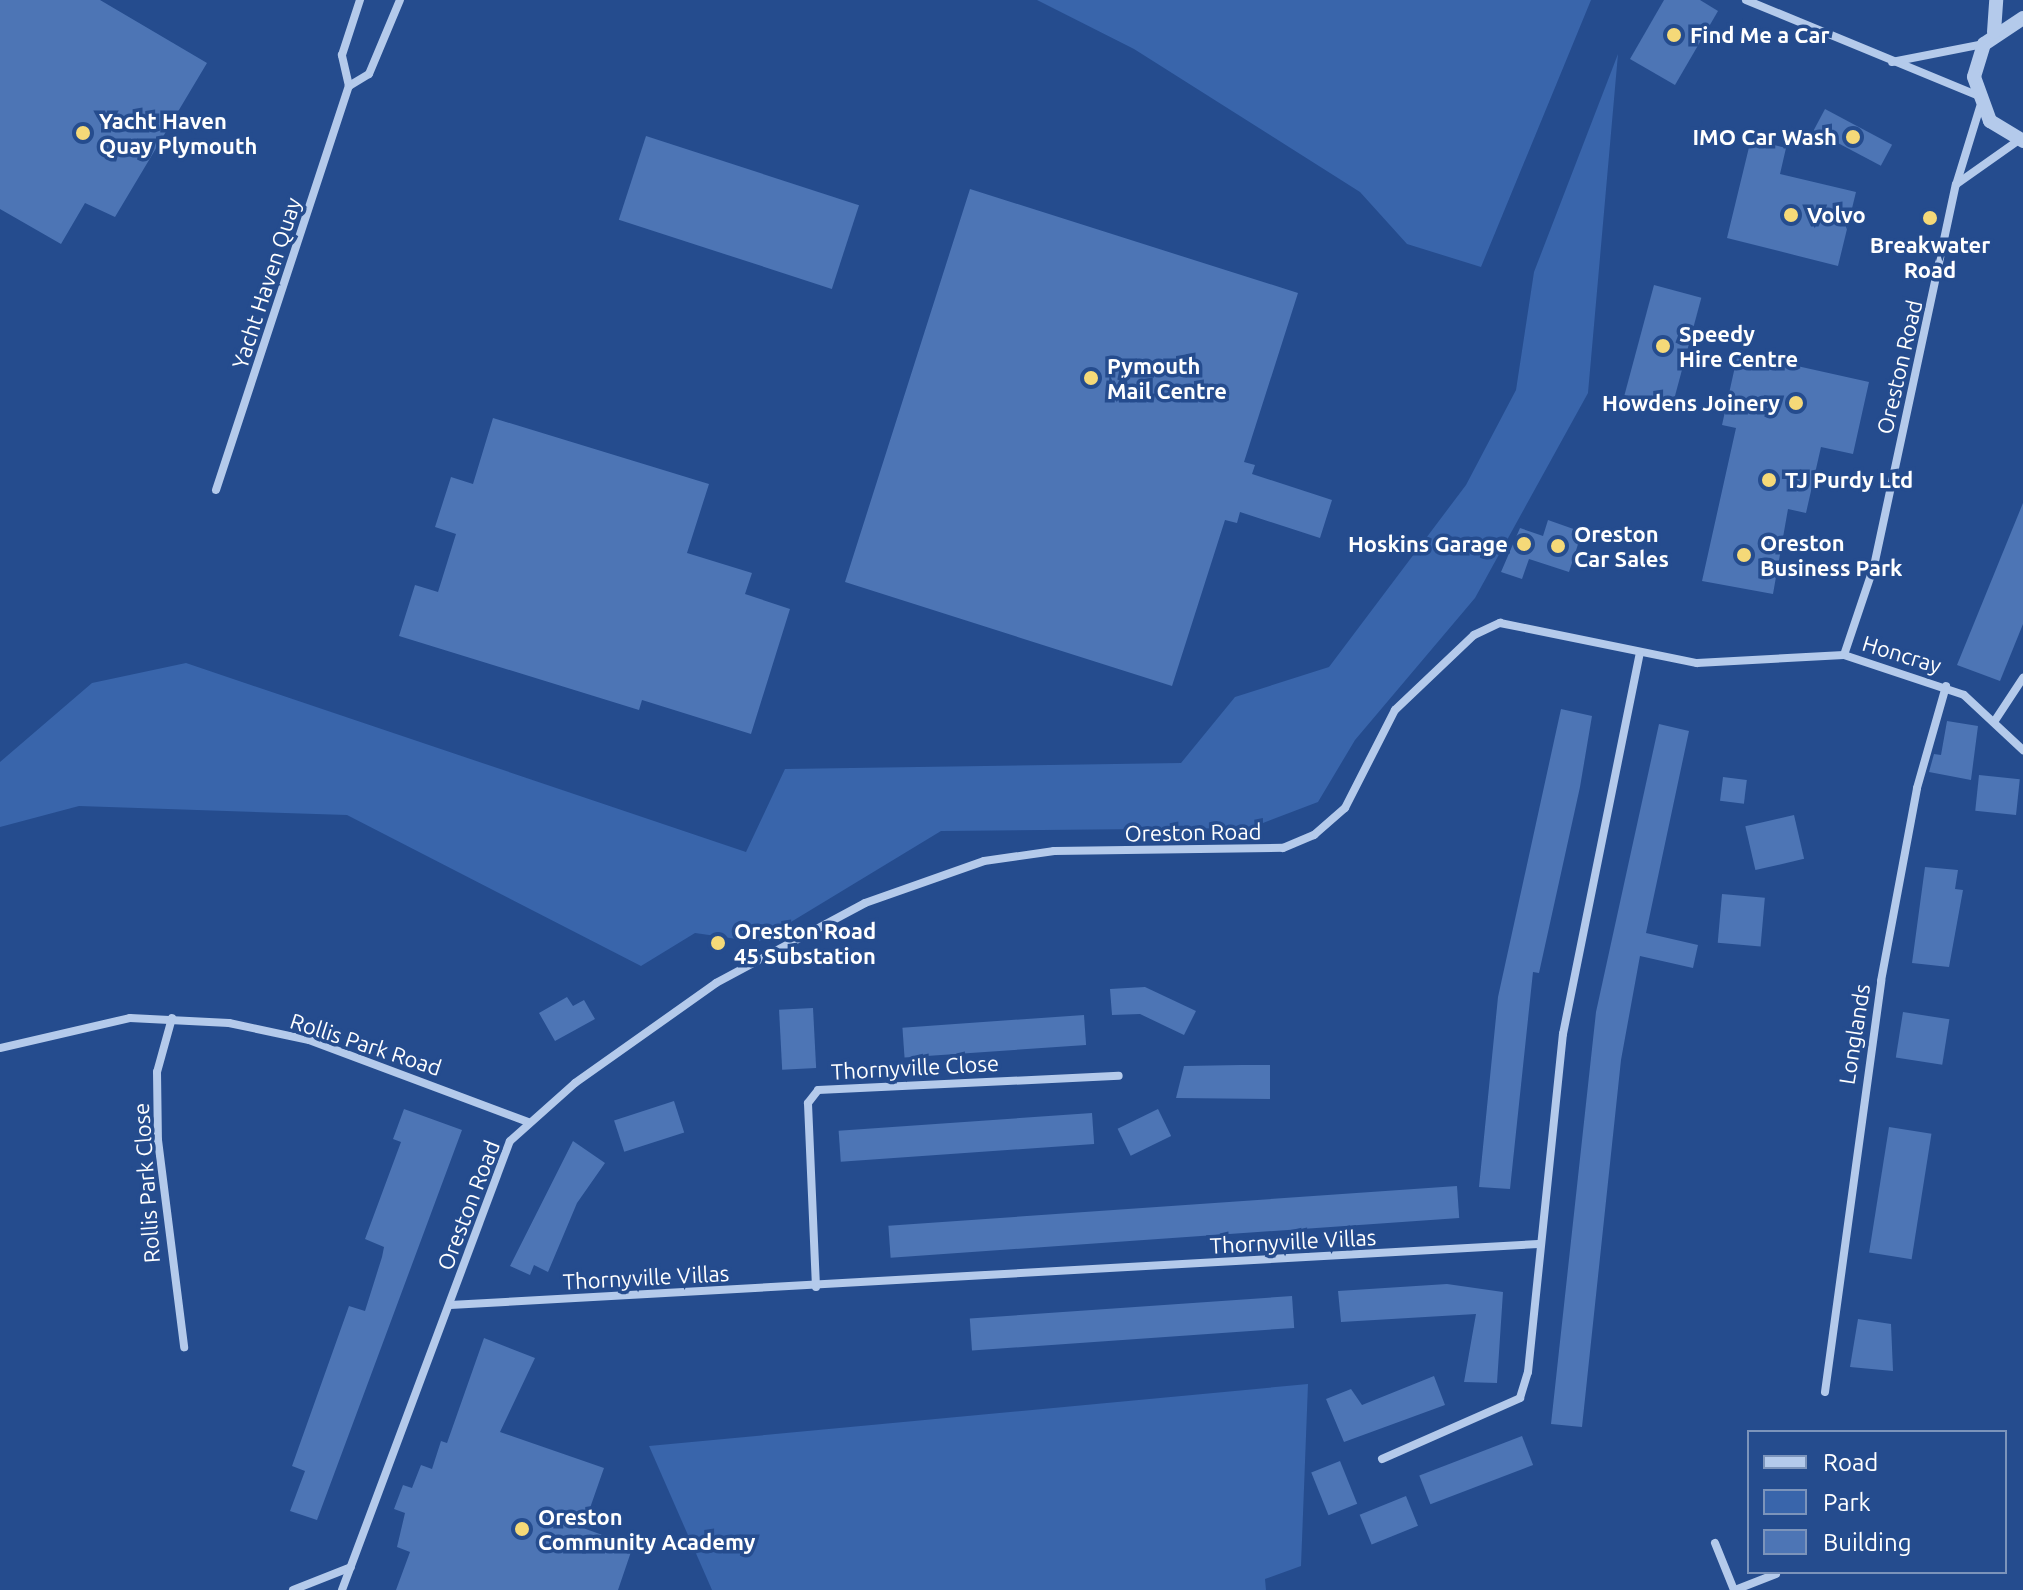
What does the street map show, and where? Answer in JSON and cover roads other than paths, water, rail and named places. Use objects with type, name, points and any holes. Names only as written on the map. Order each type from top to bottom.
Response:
[{"type":"street","name":"Yacht Haven Quay","points":[[216,490],[349,86],[342,55],[360,0]]},
{"type":"street","name":"Yacht Haven Quay","points":[[349,86],[369,74],[400,0]]},
{"type":"street","points":[[1746,0],[1978,101],[2021,140],[1956,185]]},
{"type":"street","points":[[1994,32],[1996,0]]},
{"type":"street","points":[[1978,101],[1984,44],[1994,32],[2023,18]]},
{"type":"street","points":[[1891,62],[1984,44]]},
{"type":"street","name":"Oreston Road","points":[[342,1590],[510,1141],[528,1122],[716,983],[915,881],[1054,851],[1283,848],[1314,835],[1345,808],[1395,710],[1474,635],[1500,623],[1697,663],[1844,655],[1874,566],[1956,185],[1978,101]]},
{"type":"street","points":[[1382,1459],[1520,1398],[1578,947],[1640,653]]},
{"type":"street","name":"Honcray","points":[[1844,655],[1874,667],[1930,678],[1946,686],[1994,722],[2023,750]]},
{"type":"street","points":[[1994,722],[2023,678]]},
{"type":"street","name":"Longlands","points":[[1825,1392],[1881,981],[1917,788],[1946,686]]},
{"type":"street","name":"Rollis Park Road","points":[[0,1048],[130,1018],[172,1018],[309,1040],[528,1122]]},
{"type":"street","name":"Rollis Park Close","points":[[172,1018],[157,1072],[158,1140],[184,1347]]},
{"type":"street","name":"Thornyville Close","points":[[816,1287],[808,1103],[818,1090],[1119,1076]]},
{"type":"street","name":"Thornyville Villas","points":[[450,1305],[816,1287],[1538,1244]]},
{"type":"street","points":[[1715,1543],[1735,1590],[1776,1574]]},
{"type":"street","points":[[293,1590],[351,1567]]},
{"type":"place","name":"Find Me a Car","points":[[1674,35]]},
{"type":"place","name":"Yacht Haven Quay Plymouth","points":[[83,133]]},
{"type":"place","name":"IMO Car Wash","points":[[1853,137]]},
{"type":"place","name":"Volvo","points":[[1791,215]]},
{"type":"place","name":"Breakwater Road","points":[[1930,218]]},
{"type":"place","name":"Speedy Hire Centre","points":[[1663,346]]},
{"type":"place","name":"Pymouth Mail Centre","points":[[1091,378]]},
{"type":"place","name":"Howdens Joinery","points":[[1796,403]]},
{"type":"place","name":"TJ Purdy Ltd","points":[[1769,480]]},
{"type":"place","name":"Hoskins Garage","points":[[1524,544]]},
{"type":"place","name":"Oreston Car Sales","points":[[1558,546]]},
{"type":"place","name":"Oreston Business Park","points":[[1744,555]]},
{"type":"place","name":"Oreston Road 45 Substation","points":[[718,943]]},
{"type":"place","name":"Oreston Community Academy","points":[[522,1529]]}]
